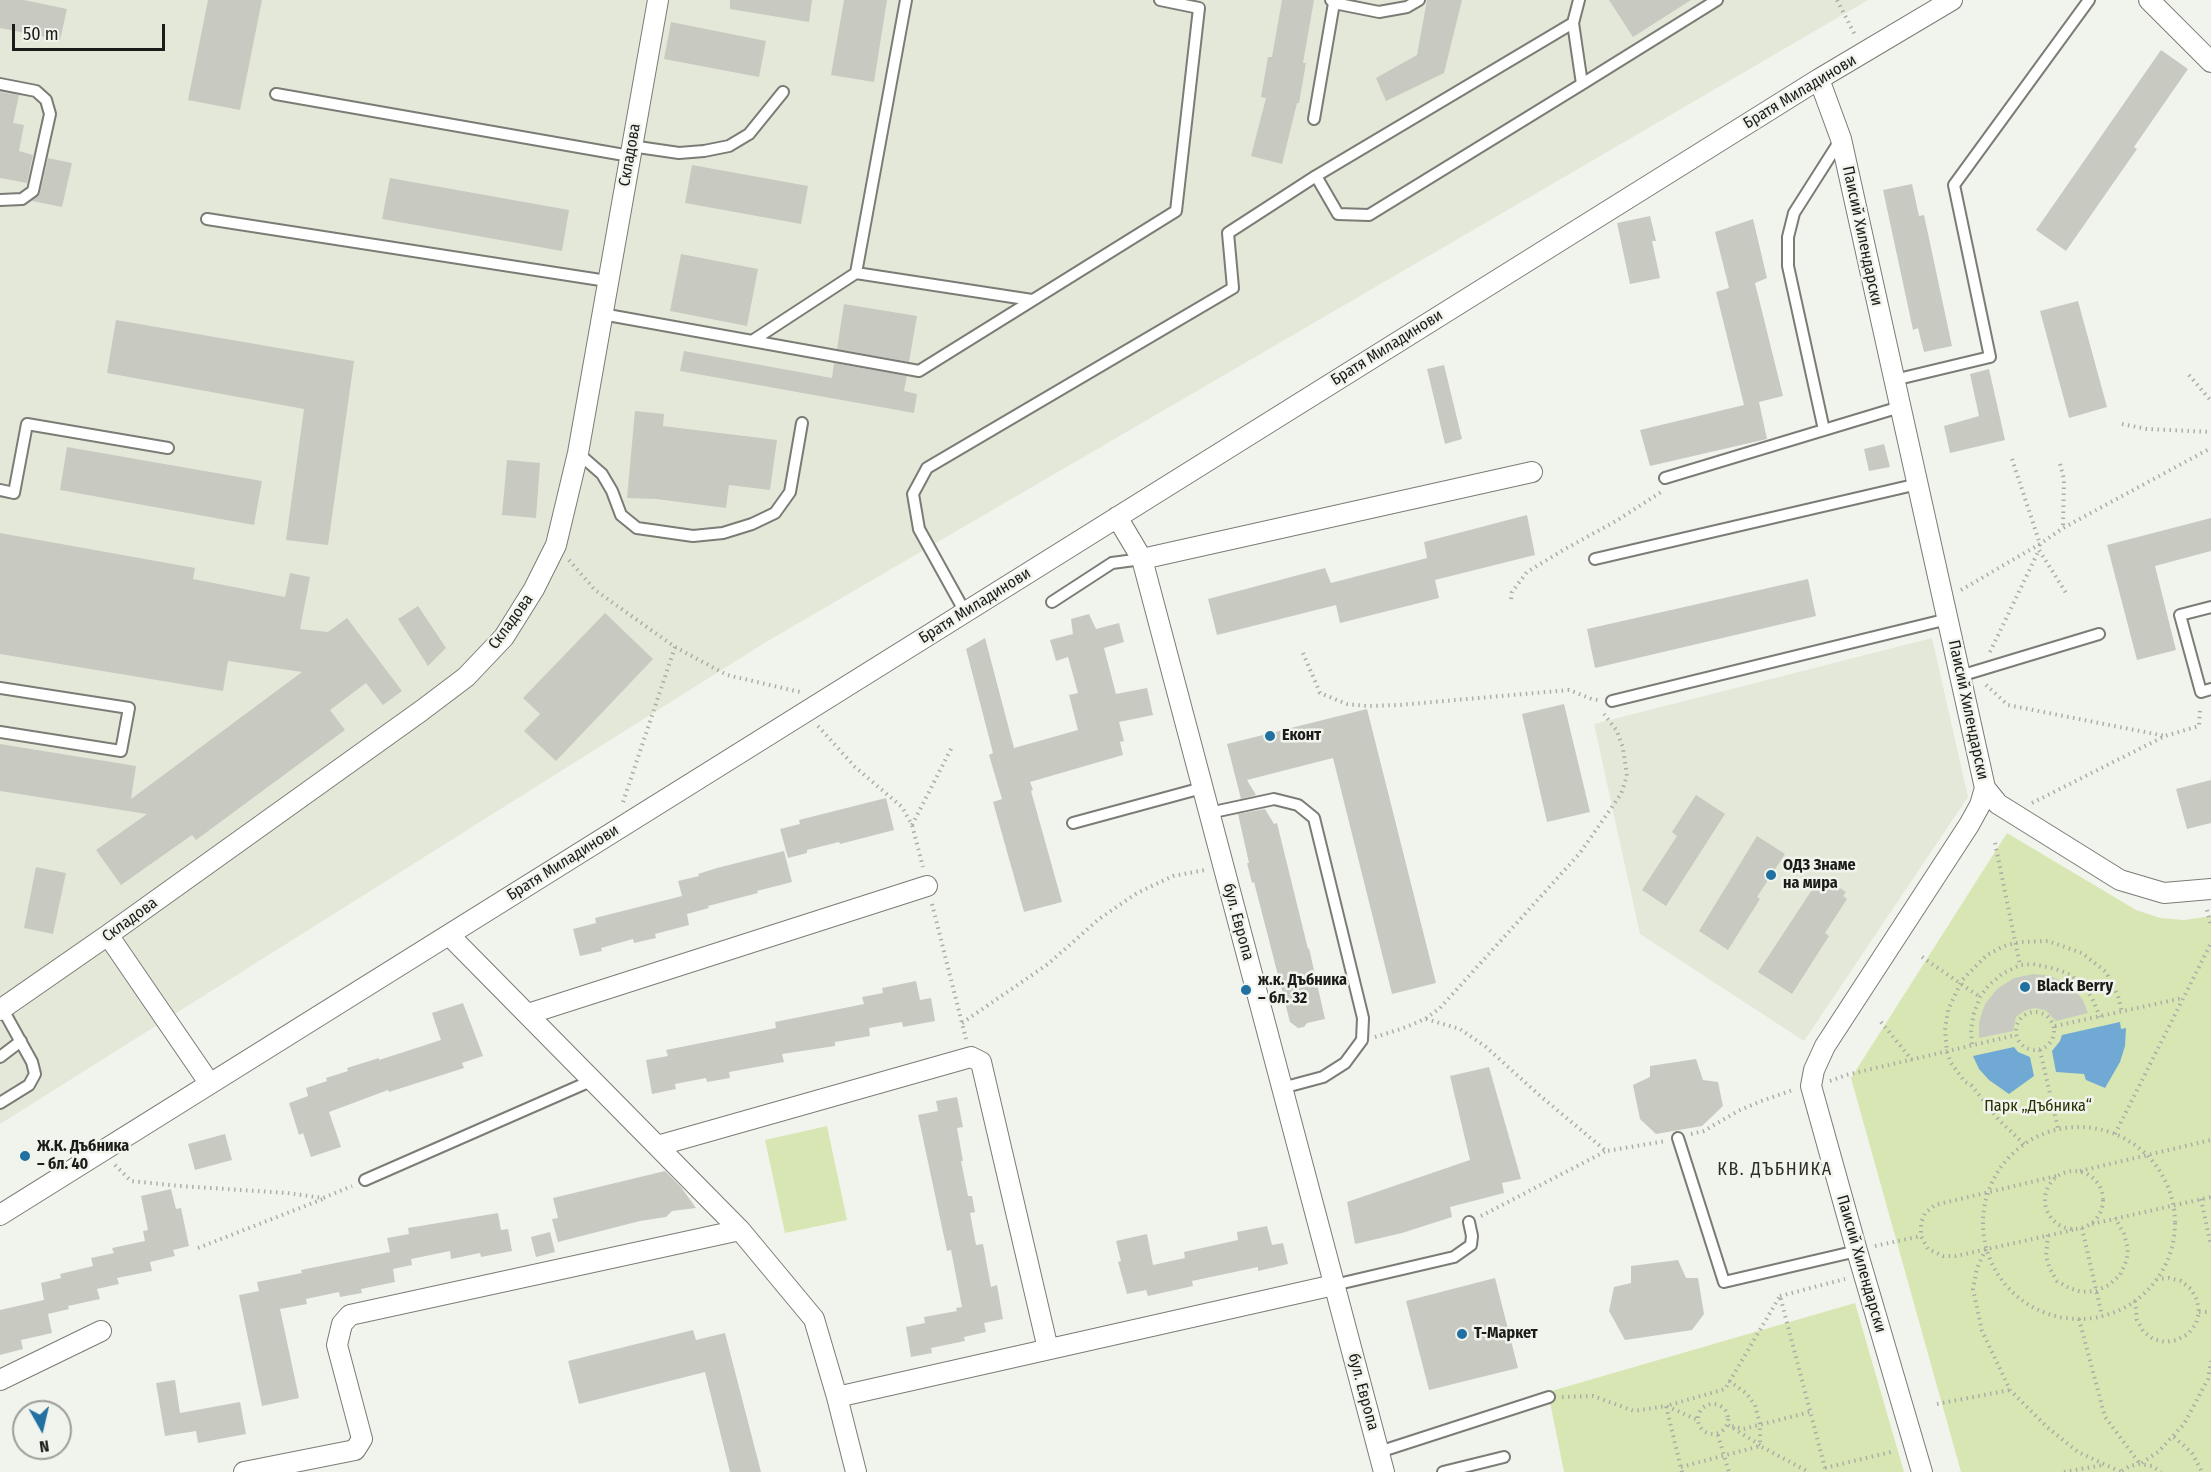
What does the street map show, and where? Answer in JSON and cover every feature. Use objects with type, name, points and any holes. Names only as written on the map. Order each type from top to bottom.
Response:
[{"type":"street","name":"Складова","points":[[1,1009],[108,935],[466,677],[504,637],[534,589],[556,545],[578,453],[658,0]]},
{"type":"street","name":"Братя Миладинови","points":[[0,1215],[1819,79],[1952,0]]},
{"type":"street","points":[[2149,0],[2211,62]]},
{"type":"street","name":"Паисий Хилендарски","points":[[1819,79],[1841,139],[1985,788],[1980,805],[1969,825],[1824,1046],[1814,1070],[1811,1086],[1866,1249],[1922,1472]]},
{"type":"street","points":[[1142,559],[1532,472]]},
{"type":"street","name":"бул. Европа","points":[[1117,517],[1142,559],[1384,1472]]},
{"type":"street","points":[[1985,788],[1998,804],[2120,880],[2164,893],[2211,889]]},
{"type":"street","points":[[528,1014],[927,886]]},
{"type":"street","points":[[108,935],[210,1084]]},
{"type":"street","points":[[448,935],[740,1230],[814,1319],[856,1472]]},
{"type":"street","points":[[657,1146],[970,1057],[981,1062],[1048,1349]]},
{"type":"street","points":[[244,1472],[355,1450],[362,1439],[338,1345],[342,1324],[350,1315],[740,1230]]},
{"type":"street","points":[[837,1396],[1334,1285]]},
{"type":"street","points":[[0,1380],[101,1331]]},
{"type":"lane","points":[[856,273],[906,0]]},
{"type":"lane","points":[[602,314],[919,371],[1176,211],[1199,8],[1160,0]]},
{"type":"lane","points":[[1314,119],[1332,2],[1379,12],[1407,7],[1419,0]]},
{"type":"lane","points":[[1579,0],[1574,23],[1582,84]]},
{"type":"lane","points":[[1317,176],[1338,214],[1369,215],[1717,0]]},
{"type":"lane","points":[[1894,380],[1990,357],[1954,185],[2089,0]]},
{"type":"lane","points":[[966,612],[919,529],[913,494],[927,468],[1233,288],[1228,233],[1317,176],[1574,23]]},
{"type":"lane","points":[[0,84],[36,91],[46,100],[50,114],[33,191],[22,199],[0,200]]},
{"type":"lane","points":[[276,94],[631,151],[679,153],[729,146],[749,134],[783,92]]},
{"type":"lane","points":[[1824,430],[1788,266],[1788,237],[1794,213],[1841,139]]},
{"type":"lane","points":[[207,219],[607,281]]},
{"type":"lane","points":[[752,341],[856,273],[1032,300]]},
{"type":"lane","points":[[1670,476],[1900,407]]},
{"type":"lane","points":[[578,453],[602,474],[612,491],[621,515],[637,528],[693,536],[723,534],[775,513],[780,506],[789,492],[802,423]]},
{"type":"lane","points":[[0,490],[14,493],[27,424],[168,448]]},
{"type":"lane","points":[[1595,559],[1918,484]]},
{"type":"lane","points":[[1052,602],[1112,563],[1142,559]]},
{"type":"lane","points":[[2206,690],[2180,615],[2211,607]]},
{"type":"lane","points":[[1612,701],[1946,609]]},
{"type":"lane","points":[[1960,676],[2099,634]]},
{"type":"lane","points":[[0,688],[129,708],[120,751],[0,732]]},
{"type":"lane","points":[[1073,823],[1202,788]]},
{"type":"lane","points":[[1209,813],[1274,799],[1298,805],[1314,818],[1363,1018],[1362,1040],[1345,1063],[1323,1077],[1282,1088]]},
{"type":"lane","points":[[0,1103],[29,1085],[35,1074],[32,1062],[1,1009]]},
{"type":"lane","points":[[0,1057],[21,1041]]},
{"type":"lane","points":[[365,1180],[592,1080]]},
{"type":"lane","points":[[1678,1138],[1724,1282],[1866,1249]]},
{"type":"lane","points":[[1334,1285],[1454,1257],[1471,1245],[1469,1222]]},
{"type":"lane","points":[[1378,1452],[1549,1397]]},
{"type":"lane","points":[[1443,1472],[1504,1457]]},
{"type":"path","points":[[1838,0],[1864,53]]},
{"type":"path","points":[[2189,375],[2211,401]]},
{"type":"path","points":[[2122,424],[2147,429],[2211,432]]},
{"type":"path","points":[[1946,609],[2063,528],[2211,448]]},
{"type":"path","points":[[2012,459],[2040,544],[1982,670],[1985,684],[2008,705],[2165,736]]},
{"type":"path","points":[[2060,464],[2064,479],[2063,528]]},
{"type":"path","points":[[1511,599],[1512,592],[1527,572],[1675,483],[1670,476]]},
{"type":"path","points":[[556,545],[595,590],[675,646],[727,675],[805,693],[823,701]]},
{"type":"path","points":[[2039,550],[2066,593]]},
{"type":"path","points":[[614,832],[675,646]]},
{"type":"path","points":[[1303,653],[1320,693],[1347,704],[1399,705],[1569,690],[1592,699],[1612,701]]},
{"type":"path","points":[[2026,806],[2165,736],[2199,726],[2206,690]]},
{"type":"path","points":[[1592,699],[1597,706]]},
{"type":"path","points":[[1362,1040],[1401,1029],[1425,1019],[1440,1008],[1580,853],[1620,794],[1627,776],[1623,748],[1617,731],[1603,712]]},
{"type":"path","points":[[912,825],[952,747]]},
{"type":"path","points":[[1995,843],[2020,965]]},
{"type":"path","points":[[962,1023],[1048,964],[1098,919],[1137,893],[1173,876],[1224,867]]},
{"type":"path","points":[[2207,910],[2211,926]]},
{"type":"path","points":[[2024,1144],[1999,1120],[1971,1085],[1958,1074],[1947,1052],[1945,1030],[1948,1010],[1960,983],[1973,967],[2004,946],[2048,941],[2082,952],[2106,972],[2118,996],[2122,1012]]},
{"type":"path","points":[[2115,1134],[2211,943]]},
{"type":"path","points":[[1922,957],[1980,997]]},
{"type":"path","points":[[1972,1044],[1971,1029],[1980,997],[2002,974],[2020,965],[2033,964],[2071,975],[2092,998],[2100,1017]]},
{"type":"path","points":[[2055,1026],[2184,998]]},
{"type":"path","points":[[2031,1011],[2041,1012],[2050,1017],[2055,1026],[2054,1036],[2049,1046],[2040,1050],[2029,1050],[2021,1045],[2016,1035],[2016,1025],[2031,1011]]},
{"type":"path","points":[[1425,1019],[1460,1029],[1486,1047],[1606,1151]]},
{"type":"path","points":[[1881,1022],[1912,1060]]},
{"type":"path","points":[[1827,1082],[1846,1075],[2016,1035]]},
{"type":"path","points":[[2040,1050],[2058,1129]]},
{"type":"path","points":[[1469,1222],[1606,1151],[1704,1131],[1738,1111],[1800,1088]]},
{"type":"path","points":[[2078,1127],[2115,1134],[2132,1143],[2147,1155],[2164,1179],[2174,1205],[2174,1239],[2170,1254],[2157,1279],[2135,1300],[2116,1312],[2079,1319],[2060,1317],[2041,1311],[2010,1290],[1998,1275],[1986,1249],[1982,1224],[1986,1193],[2009,1156],[2040,1135],[2058,1129],[2078,1127]]},
{"type":"path","points":[[2211,1140],[2079,1171],[2068,1171],[2056,1176],[1935,1205],[1925,1213],[1921,1223],[1921,1236],[1928,1249],[1943,1256],[1956,1256],[2211,1197]]},
{"type":"path","points":[[101,1152],[131,1181],[287,1193],[323,1198]]},
{"type":"path","points":[[2079,1171],[2090,1175],[2098,1183],[2103,1193],[2104,1204],[2100,1215],[2092,1224]]},
{"type":"path","points":[[2056,1176],[2046,1192],[2044,1203],[2054,1222],[2073,1230]]},
{"type":"path","points":[[198,1248],[365,1180]]},
{"type":"path","points":[[2201,1199],[2211,1246]]},
{"type":"path","points":[[2048,1235],[2046,1256],[2057,1281],[2082,1292],[2096,1291],[2109,1285],[2120,1275],[2127,1259],[2128,1248],[2124,1234],[2115,1218]]},
{"type":"path","points":[[2082,1228],[2102,1316]]},
{"type":"path","points":[[1866,1249],[1921,1236]]},
{"type":"path","points":[[1986,1249],[1977,1268],[1973,1289],[1982,1331],[2010,1390],[2047,1427],[2078,1452],[2121,1472],[2130,1466],[2140,1464],[2152,1466],[2161,1472]]},
{"type":"path","points":[[1549,1397],[1593,1396],[1634,1412],[1666,1406],[1725,1389],[1780,1296],[1849,1278]]},
{"type":"path","points":[[2135,1300],[2137,1320],[2143,1331],[2153,1339],[2165,1342],[2177,1340],[2188,1334],[2196,1324],[2199,1312],[2197,1299],[2191,1289],[2181,1281],[2169,1278],[2157,1279]]},
{"type":"path","points":[[1780,1296],[1826,1470],[1894,1451]]},
{"type":"path","points":[[2199,1312],[2211,1312]]},
{"type":"path","points":[[2079,1319],[2105,1417],[2140,1464]]},
{"type":"path","points":[[2140,1464],[2174,1437],[2194,1408],[2209,1378],[2211,1361]]},
{"type":"path","points":[[1729,1381],[1746,1393],[1755,1405],[1760,1424],[1760,1446]]},
{"type":"path","points":[[1937,1404],[2010,1390]]},
{"type":"path","points":[[1714,1403],[1721,1405],[1728,1417],[1728,1425],[1718,1434],[1710,1434],[1701,1429],[1698,1420],[1699,1412],[1704,1405],[1714,1403]]},
{"type":"path","points":[[1666,1406],[1698,1420]]},
{"type":"path","points":[[1666,1406],[1682,1470],[1760,1446]]},
{"type":"path","points":[[1728,1425],[1743,1429],[1810,1412]]},
{"type":"path","points":[[1728,1425],[1760,1446],[1809,1472]]},
{"type":"path","points":[[1718,1434],[1729,1472]]},
{"type":"path","points":[[2174,1437],[2192,1453],[2202,1472]]},
{"type":"path","points":[[1892,1440],[1898,1462]]},
{"type":"path","points":[[2064,1472],[2104,1464]]},
{"type":"shaded area","points":[[0,0],[1868,0],[766,642],[0,1124]]},
{"type":"shaded area","name":"ОДЗ Знаме на мира","points":[[1932,638],[1968,797],[1804,1041],[1640,934],[1594,724]]},
{"type":"green space","name":"Парк „Дъбника“","points":[[2007,833],[2136,910],[2160,918],[2184,920],[2211,916],[2211,1472],[1961,1472],[1851,1078]]},
{"type":"green space","points":[[827,1126],[847,1220],[785,1233],[765,1140]]},
{"type":"green space","points":[[1855,1303],[1904,1472],[1564,1472],[1548,1392]]},
{"type":"water","points":[[2120,1022],[2121,1029],[2126,1028],[2125,1046],[2120,1062],[2105,1088],[2086,1080],[2084,1074],[2056,1072],[2052,1051],[2062,1035]]},
{"type":"water","points":[[2014,1047],[2018,1052],[2030,1057],[2034,1076],[2009,1094],[1989,1080],[1979,1069],[1973,1056]]},
{"type":"building","points":[[0,0],[24,0],[67,9],[60,40],[0,28]]},
{"type":"building","points":[[208,0],[262,0],[240,110],[188,100]]},
{"type":"building","points":[[730,0],[812,0],[809,22],[730,9]]},
{"type":"building","points":[[844,0],[887,0],[874,82],[831,75]]},
{"type":"building","points":[[1282,0],[1314,0],[1303,63],[1306,63],[1299,103],[1297,103],[1282,164],[1251,156],[1266,98],[1261,97],[1268,57],[1272,57]]},
{"type":"building","points":[[1427,0],[1462,0],[1444,73],[1386,101],[1376,78],[1417,55]]},
{"type":"building","points":[[1609,0],[1691,0],[1633,37]]},
{"type":"building","points":[[671,22],[766,41],[759,77],[664,59]]},
{"type":"building","points":[[2161,50],[2188,69],[2134,147],[2137,149],[2066,251],[2036,230]]},
{"type":"building","points":[[0,92],[19,95],[13,123],[24,125],[19,151],[33,155],[27,183],[0,178]]},
{"type":"building","points":[[48,158],[72,163],[62,207],[32,201],[40,193]]},
{"type":"building","points":[[692,165],[808,186],[801,224],[685,203]]},
{"type":"building","points":[[390,178],[569,210],[562,251],[382,219]]},
{"type":"building","points":[[1912,184],[1919,216],[1924,215],[1952,346],[1924,352],[1918,328],[1913,330],[1883,190]]},
{"type":"building","points":[[1650,216],[1656,241],[1652,241],[1660,278],[1630,284],[1617,223]]},
{"type":"building","points":[[1753,219],[1767,278],[1755,283],[1783,396],[1759,402],[1767,439],[1650,466],[1640,430],[1744,405],[1716,292],[1729,288],[1715,232]]},
{"type":"building","points":[[681,254],[758,269],[747,326],[670,311]]},
{"type":"building","points":[[2078,301],[2107,407],[2069,418],[2040,311]]},
{"type":"building","points":[[844,304],[917,316],[909,362],[837,349]]},
{"type":"building","points":[[116,320],[354,361],[328,545],[286,540],[304,409],[107,373]]},
{"type":"building","points":[[684,351],[832,378],[834,363],[907,376],[904,391],[917,394],[914,413],[680,371]]},
{"type":"building","points":[[1444,365],[1462,439],[1445,444],[1427,369]]},
{"type":"building","points":[[1989,369],[2005,440],[1950,453],[1944,426],[1979,416],[1970,374]]},
{"type":"building","points":[[635,411],[664,414],[663,426],[777,440],[770,490],[729,485],[726,508],[656,499],[627,498]]},
{"type":"building","points":[[1884,444],[1890,467],[1869,471],[1864,449]]},
{"type":"building","points":[[67,447],[262,481],[254,525],[60,490]]},
{"type":"building","points":[[507,460],[540,463],[536,518],[502,515]]},
{"type":"building","points":[[1527,515],[1535,555],[1435,580],[1439,598],[1340,623],[1336,605],[1217,635],[1208,599],[1325,568],[1331,583],[1427,558],[1424,542]]},
{"type":"building","points":[[2211,518],[2211,551],[2155,566],[2176,650],[2137,660],[2107,545]]},
{"type":"building","points":[[0,533],[195,568],[193,579],[285,597],[290,573],[310,577],[300,629],[328,632],[347,618],[402,691],[383,705],[366,683],[330,710],[345,730],[196,840],[192,835],[121,885],[96,850],[147,814],[0,791],[0,744],[136,766],[131,799],[302,672],[228,661],[223,691],[0,654]]},
{"type":"building","points":[[1808,579],[1816,616],[1595,668],[1587,629]]},
{"type":"building","points":[[418,606],[446,648],[428,666],[398,619]]},
{"type":"building","points":[[605,613],[653,659],[556,761],[524,731],[540,714],[523,698]]},
{"type":"building","points":[[1089,614],[1096,629],[1119,623],[1124,642],[1104,648],[1116,694],[1147,688],[1153,715],[1119,722],[1124,741],[1120,742],[1123,755],[1030,782],[1062,902],[1024,912],[993,802],[1002,799],[989,755],[993,753],[966,649],[985,638],[1014,748],[1078,730],[1069,695],[1078,693],[1068,657],[1056,661],[1050,640],[1073,634],[1071,619]]},
{"type":"building","points":[[1564,704],[1590,812],[1547,822],[1522,714]]},
{"type":"building","points":[[1367,709],[1436,983],[1392,994],[1333,758],[1247,780],[1256,795],[1241,799],[1227,744]]},
{"type":"building","points":[[2211,780],[2211,823],[2187,829],[2176,789]]},
{"type":"building","points":[[1696,795],[1725,814],[1666,906],[1642,890],[1677,836],[1672,832]]},
{"type":"building","points":[[886,798],[894,830],[807,850],[807,853],[788,858],[780,829],[800,824],[799,820]]},
{"type":"building","points":[[1265,809],[1274,824],[1277,823],[1325,1019],[1307,1023],[1304,1027],[1298,1028],[1290,1022],[1247,863],[1249,863],[1238,814]]},
{"type":"building","points":[[1757,836],[1785,854],[1757,897],[1760,899],[1728,950],[1699,931]]},
{"type":"building","points":[[784,851],[792,882],[687,914],[689,925],[655,934],[656,938],[634,943],[633,939],[601,948],[602,951],[580,956],[573,929],[596,923],[595,918],[682,896],[678,881],[699,876],[698,874],[717,868]]},
{"type":"building","points":[[36,867],[66,873],[53,934],[24,928]]},
{"type":"building","points":[[1821,876],[1846,892],[1843,896],[1847,899],[1825,933],[1829,936],[1792,994],[1758,972]]},
{"type":"building","points":[[2034,974],[2050,976],[2070,985],[2083,1000],[2088,1013],[2056,1021],[2045,1010],[2034,1008],[2016,1017],[2013,1031],[1979,1038],[1979,1022],[1985,1004],[1997,989],[2014,978]]},
{"type":"building","points":[[916,981],[920,1000],[931,998],[935,1021],[903,1027],[902,1022],[869,1028],[870,1036],[835,1042],[835,1046],[782,1054],[784,1062],[729,1072],[730,1078],[707,1082],[706,1078],[675,1084],[676,1089],[652,1094],[646,1060],[668,1056],[666,1050],[776,1028],[775,1022],[864,1004],[862,997],[883,993],[882,988]]},
{"type":"building","points":[[463,1003],[483,1056],[462,1063],[464,1068],[389,1092],[388,1090],[329,1112],[341,1147],[311,1157],[303,1133],[299,1135],[289,1103],[308,1096],[306,1088],[348,1071],[347,1068],[441,1040],[432,1013]]},
{"type":"building","points":[[1696,1059],[1703,1080],[1718,1082],[1723,1106],[1702,1126],[1656,1134],[1640,1119],[1633,1085],[1650,1077],[1650,1066]]},
{"type":"building","points":[[1489,1067],[1521,1179],[1502,1183],[1504,1193],[1450,1207],[1452,1217],[1402,1233],[1355,1244],[1347,1202],[1470,1160],[1450,1076]]},
{"type":"building","points":[[957,1097],[963,1127],[957,1128],[963,1161],[961,1161],[968,1196],[972,1196],[975,1212],[970,1213],[976,1245],[983,1244],[991,1287],[997,1285],[1003,1319],[984,1323],[986,1332],[964,1337],[965,1341],[931,1348],[932,1353],[911,1357],[906,1327],[925,1323],[924,1317],[957,1311],[956,1308],[962,1307],[951,1250],[947,1251],[918,1115],[938,1111],[936,1101]]},
{"type":"building","points":[[225,1134],[232,1160],[195,1170],[188,1144]]},
{"type":"building","points":[[665,1171],[681,1187],[696,1208],[672,1211],[666,1217],[640,1221],[558,1242],[552,1219],[558,1218],[553,1198]]},
{"type":"building","points":[[171,1189],[176,1209],[181,1208],[189,1246],[173,1250],[175,1256],[150,1262],[152,1271],[117,1278],[119,1284],[97,1289],[100,1299],[68,1306],[69,1309],[48,1314],[52,1333],[21,1340],[23,1349],[0,1355],[0,1310],[44,1300],[41,1283],[61,1278],[60,1274],[93,1266],[91,1258],[114,1253],[112,1248],[145,1241],[143,1231],[148,1230],[141,1196]]},
{"type":"building","points":[[498,1213],[501,1230],[508,1229],[512,1251],[481,1257],[480,1253],[451,1259],[450,1251],[411,1259],[412,1265],[393,1269],[395,1282],[361,1289],[362,1293],[340,1297],[339,1292],[306,1299],[307,1304],[280,1309],[299,1398],[262,1406],[239,1295],[259,1291],[257,1282],[302,1273],[301,1270],[390,1252],[387,1238],[409,1234],[408,1228]]},
{"type":"building","points":[[1267,1226],[1272,1245],[1283,1243],[1288,1264],[1258,1271],[1258,1267],[1192,1281],[1193,1286],[1148,1296],[1146,1290],[1127,1294],[1118,1262],[1121,1261],[1116,1241],[1147,1234],[1153,1265],[1185,1258],[1184,1252],[1238,1240],[1237,1232]]},
{"type":"building","points":[[550,1232],[555,1252],[536,1257],[531,1237]]},
{"type":"building","points":[[1678,1260],[1686,1278],[1698,1278],[1704,1314],[1692,1330],[1625,1340],[1609,1311],[1614,1287],[1631,1283],[1631,1266]]},
{"type":"building","name":"Т-Маркет","points":[[1495,1278],[1518,1368],[1429,1390],[1406,1301]]},
{"type":"building","points":[[693,1330],[696,1340],[725,1333],[761,1472],[730,1472],[705,1372],[579,1404],[568,1361]]},
{"type":"building","points":[[175,1380],[180,1413],[240,1402],[246,1434],[198,1443],[196,1431],[165,1436],[156,1383]]},
{"type":"place","name":"Еконт","points":[[1270,736]]},
{"type":"place","name":"ОДЗ Знаме на мира","points":[[1771,875]]},
{"type":"place","name":"Black Berry","points":[[2025,987]]},
{"type":"place","name":"ж.к. Дъбника – бл. 32","points":[[1246,990]]},
{"type":"place","name":"Ж.К. Дъбника – бл. 40","points":[[25,1156]]},
{"type":"place","name":"Т-Маркет","points":[[1462,1334]]},
{"type":"district","name":"КВ. ДЪБНИКА","points":[[1775,1170]]}]
